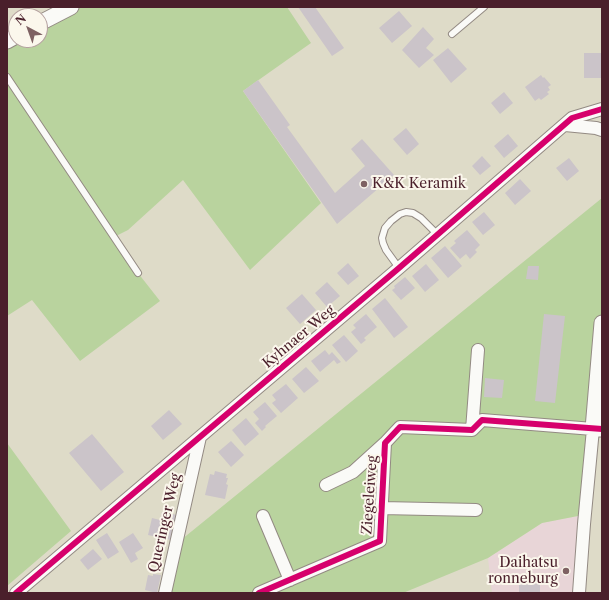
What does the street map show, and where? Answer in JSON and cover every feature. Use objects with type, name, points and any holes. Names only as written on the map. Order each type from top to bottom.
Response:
[{"type":"street","points":[[48,19],[71,7]]},
{"type":"street","name":"Kyhnaer Weg","points":[[16,593],[438,235],[572,118],[602,109]]},
{"type":"street","points":[[565,125],[602,130]]},
{"type":"street","points":[[579,593],[584,524],[598,429],[602,323]]},
{"type":"street","points":[[472,430],[478,350]]},
{"type":"street","points":[[472,430],[482,420],[598,429]]},
{"type":"street","name":"Ziegeleiweg","points":[[326,485],[353,472],[400,427],[472,430]]},
{"type":"street","name":"Queringer Weg","points":[[165,593],[200,437]]},
{"type":"street","name":"Ziegeleiweg","points":[[258,593],[380,541],[385,443]]},
{"type":"street","name":"Ziegeleiweg","points":[[382,508],[476,510]]},
{"type":"street","points":[[263,516],[290,580]]},
{"type":"lane","points":[[452,34],[484,7]]},
{"type":"lane","points":[[7,77],[138,273]]},
{"type":"lane","points":[[399,268],[386,250],[382,238],[385,228],[395,218],[406,212],[413,213],[422,218],[438,235]]},
{"type":"shaded area","points":[[583,515],[580,593],[492,593],[488,558],[542,523]]},
{"type":"green space","points":[[72,7],[287,7],[311,43],[243,91],[321,203],[250,270],[183,180],[128,230],[114,237],[138,273],[160,301],[80,361],[32,300],[7,316],[7,41],[8,48],[48,48],[48,20]]},
{"type":"green space","points":[[602,198],[602,327],[583,515],[542,523],[488,558],[403,593],[165,593],[176,544]]},
{"type":"green space","points":[[7,443],[71,531],[7,586]]},
{"type":"building","points":[[298,7],[315,7],[344,48],[332,56]]},
{"type":"building","points":[[399,11],[412,26],[392,43],[379,28]]},
{"type":"building","points":[[423,27],[434,39],[426,48],[434,55],[419,68],[402,50]]},
{"type":"building","points":[[448,48],[467,69],[451,83],[433,60]]},
{"type":"building","points":[[584,53],[602,53],[602,78],[584,78]]},
{"type":"building","points":[[541,75],[551,85],[548,87],[550,90],[547,92],[549,94],[541,100],[539,98],[535,101],[525,87]]},
{"type":"building","points":[[258,80],[290,125],[287,127],[335,193],[365,166],[351,149],[362,139],[394,175],[337,224],[243,91]]},
{"type":"building","points":[[504,92],[513,103],[500,114],[491,103]]},
{"type":"building","points":[[406,128],[419,144],[407,155],[393,139]]},
{"type":"building","points":[[508,134],[518,146],[504,158],[494,146]]},
{"type":"building","points":[[482,156],[491,166],[480,175],[472,166]]},
{"type":"building","points":[[569,158],[579,171],[567,181],[556,168]]},
{"type":"building","points":[[520,179],[531,191],[515,205],[505,193]]},
{"type":"building","points":[[484,212],[495,225],[483,235],[472,222]]},
{"type":"building","points":[[467,230],[480,245],[475,250],[477,252],[470,259],[466,254],[460,259],[450,248],[456,243],[454,241]]},
{"type":"building","points":[[445,246],[462,266],[448,278],[431,258]]},
{"type":"building","points":[[348,263],[359,276],[348,285],[337,273]]},
{"type":"building","points":[[426,264],[439,280],[425,292],[412,276]]},
{"type":"building","points":[[528,266],[539,266],[538,280],[526,279]]},
{"type":"building","points":[[405,277],[415,288],[401,300],[392,290],[395,288],[394,286]]},
{"type":"building","points":[[327,282],[340,296],[327,307],[315,293]]},
{"type":"building","points":[[302,294],[316,310],[300,324],[286,308]]},
{"type":"building","points":[[385,298],[408,327],[394,338],[372,309]]},
{"type":"building","points":[[366,314],[377,327],[364,338],[366,340],[361,344],[351,332],[356,328],[353,325]]},
{"type":"building","points":[[544,314],[565,316],[555,403],[535,401]]},
{"type":"building","points":[[344,335],[358,351],[346,362],[332,345]]},
{"type":"building","points":[[325,350],[329,355],[332,352],[341,362],[337,364],[334,360],[320,372],[311,361]]},
{"type":"building","points":[[306,367],[319,381],[304,393],[292,379]]},
{"type":"building","points":[[485,378],[504,380],[502,398],[484,397]]},
{"type":"building","points":[[286,384],[298,398],[281,413],[272,403],[276,400],[272,395]]},
{"type":"building","points":[[265,402],[277,416],[265,426],[266,427],[262,431],[255,423],[259,419],[253,412]]},
{"type":"building","points":[[169,410],[182,424],[163,440],[151,426]]},
{"type":"building","points":[[246,418],[259,434],[245,446],[232,430]]},
{"type":"building","points":[[92,434],[124,472],[101,491],[69,453]]},
{"type":"building","points":[[231,441],[244,455],[231,467],[218,452]]},
{"type":"building","points":[[215,471],[227,474],[226,478],[228,478],[226,484],[228,485],[225,499],[205,495],[210,474],[214,475]]},
{"type":"building","points":[[162,512],[177,515],[171,540],[148,535],[152,518],[160,520]]},
{"type":"building","points":[[107,533],[119,552],[108,559],[96,540]]},
{"type":"building","points":[[133,533],[143,548],[135,553],[138,559],[131,563],[119,542]]},
{"type":"building","points":[[93,549],[102,559],[88,570],[80,560]]},
{"type":"building","points":[[153,574],[161,575],[157,593],[145,590],[148,575],[153,576]]},
{"type":"building","points":[[519,580],[540,581],[540,593],[519,593]]},
{"type":"cycle path","points":[[16,593],[399,268],[572,118],[602,109]]},
{"type":"cycle path","points":[[259,593],[380,541],[385,443],[400,427],[472,430],[482,420],[602,429]]},
{"type":"place","name":"K&K Keramik","points":[[364,184]]},
{"type":"place","name":"Daihatsu ronneburg","points":[[566,571]]}]
